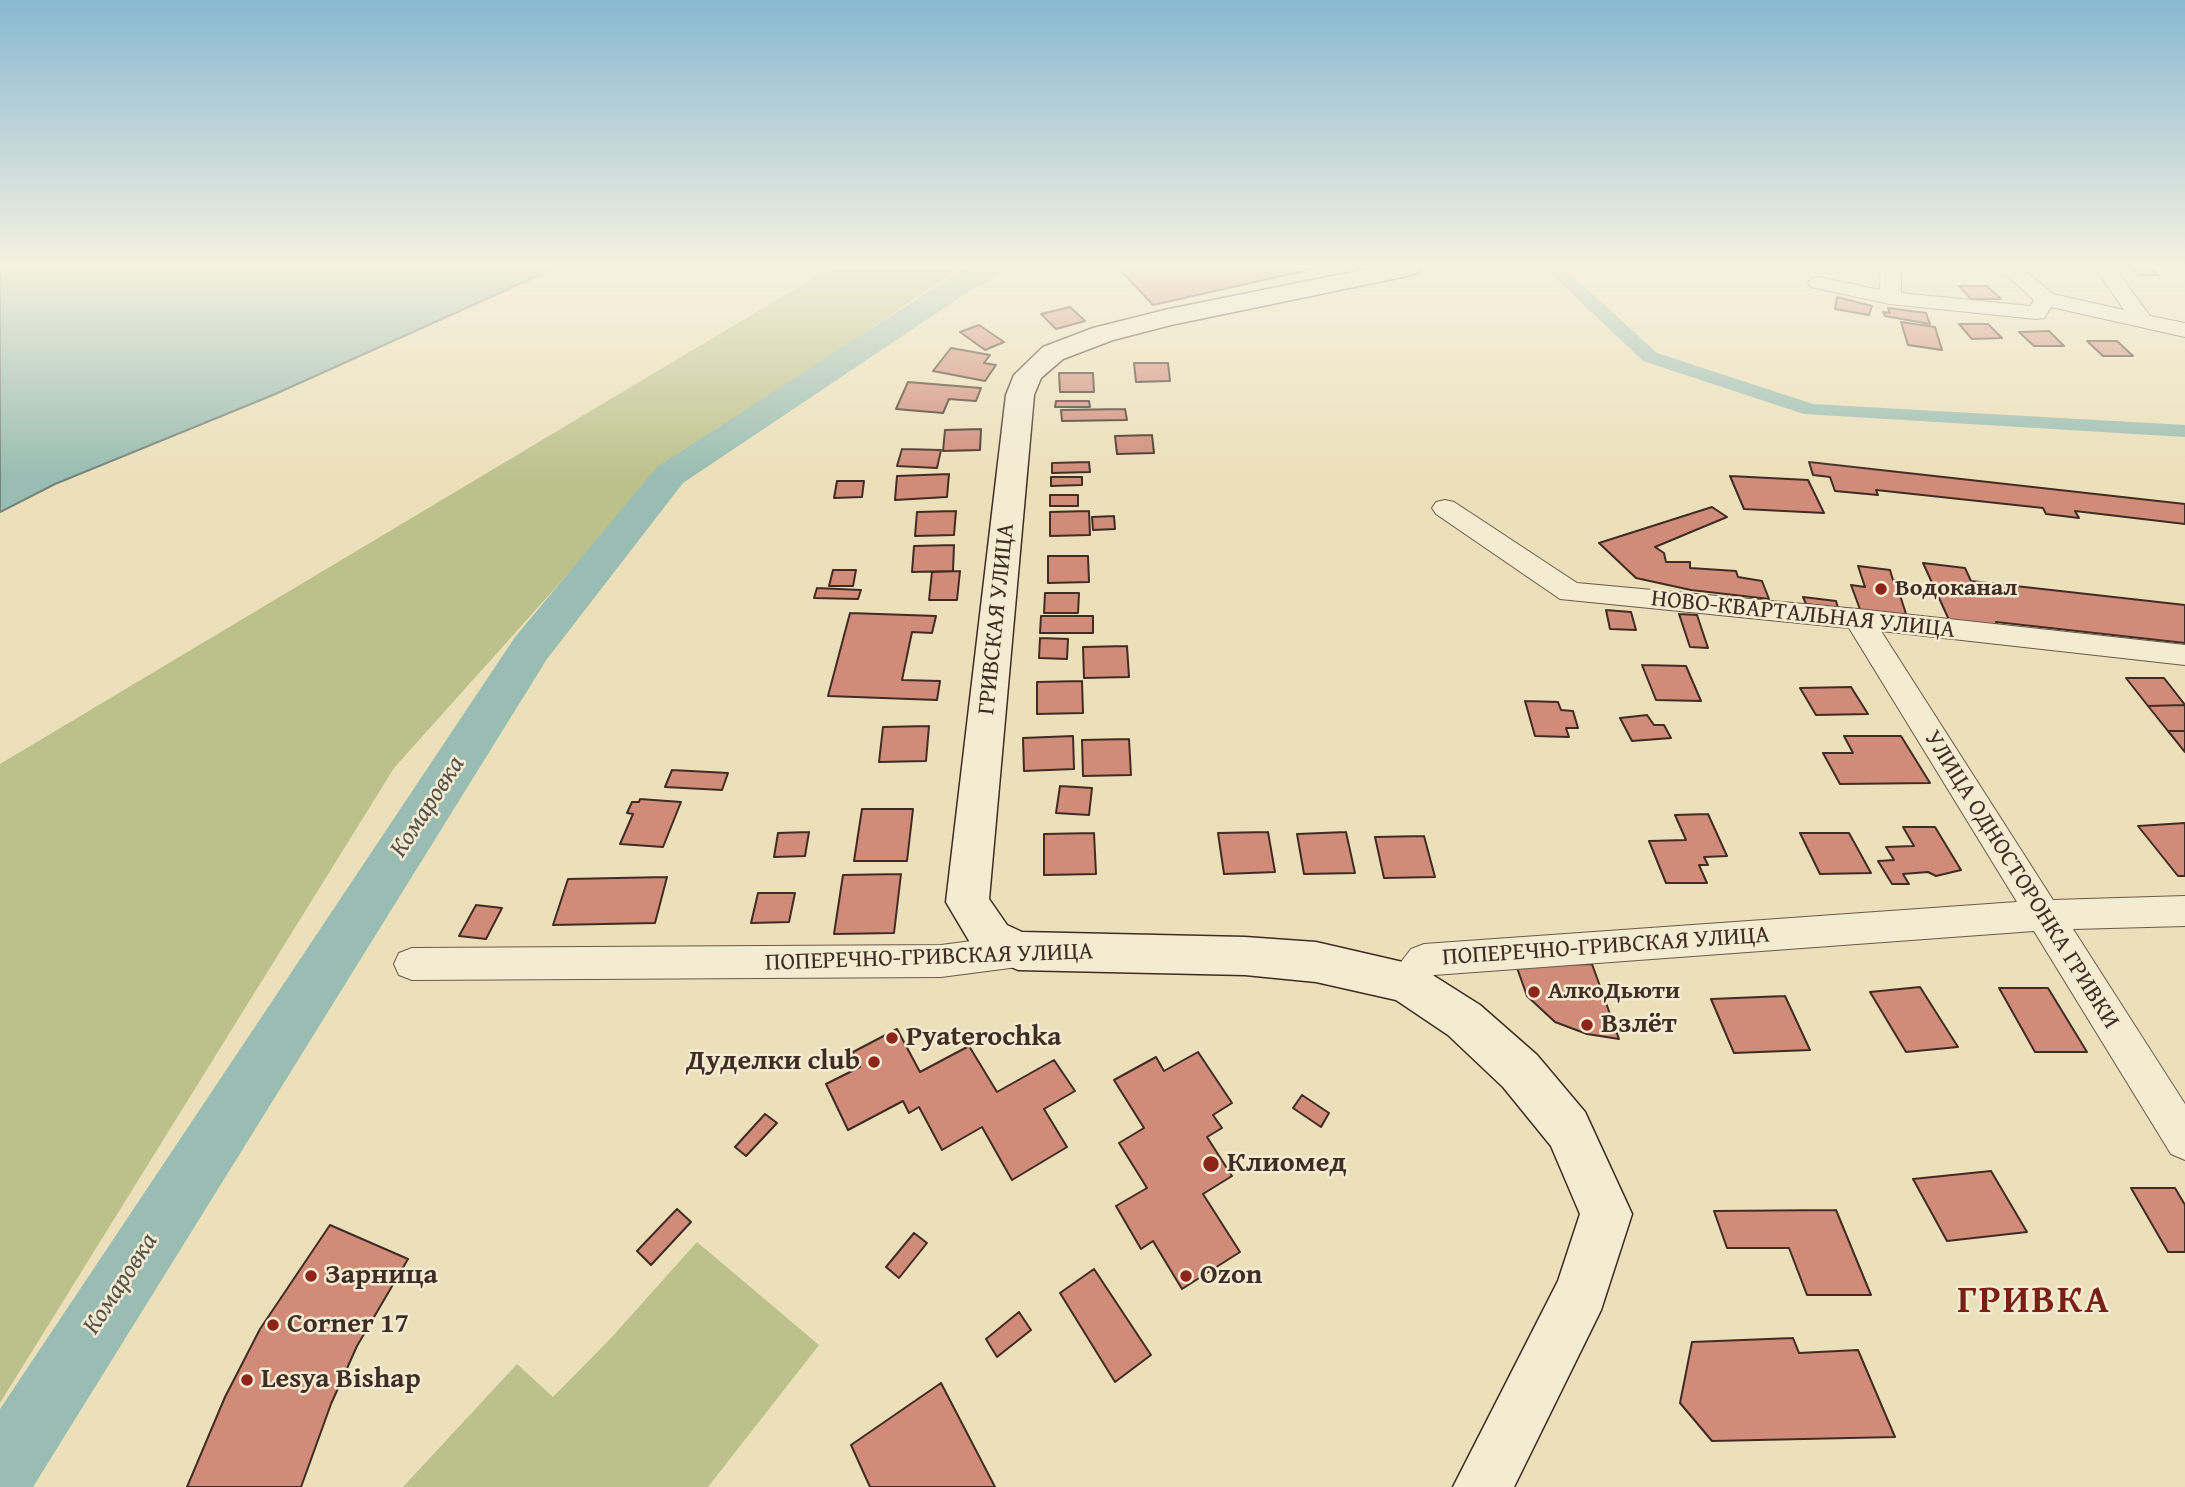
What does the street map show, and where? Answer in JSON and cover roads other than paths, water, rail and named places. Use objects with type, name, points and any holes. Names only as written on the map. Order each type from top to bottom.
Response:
[{"type":"street","name":"ГРИВСКАЯ УЛИЦА","points":[[1018,951],[991,938],[967,902],[1020,396],[1028,375],[1053,353],[1093,337]]},
{"type":"street","name":"НОВО-КВАРТАЛЬНАЯ УЛИЦА","points":[[1445,508],[1570,592],[1858,619],[2185,655]]},
{"type":"street","name":"УЛИЦА ОДНОСТОРОНКА ГРИВКИ","points":[[1858,619],[2185,1140]]},
{"type":"street","name":"ПОПЕРЕЧНО-ГРИВСКАЯ УЛИЦА","points":[[412,964],[941,961],[1018,951],[1245,956],[1316,962],[1407,983],[1424,960],[2044,915],[2185,911]]},
{"type":"street","points":[[1407,983],[1464,1020],[1520,1071],[1568,1129],[1606,1213],[1582,1291],[1483,1487]]},
{"type":"water","points":[[0,337],[401,337],[273,395],[55,484],[0,512]]},
{"type":"waterway","name":"Комаровка","points":[[0,1473],[531,648],[670,475],[878,337]]},
{"type":"waterway","points":[[1629,337],[1650,357],[1811,410],[2185,431]]},
{"type":"place","name":"Водоканал","points":[[1881,589]]},
{"type":"place","name":"АлкоДьюти","points":[[1534,992]]},
{"type":"place","name":"Взлёт","points":[[1587,1025]]},
{"type":"place","name":"Pyaterochka","points":[[892,1038]]},
{"type":"place","name":"Дуделки club","points":[[874,1062]]},
{"type":"place","name":"Клиомед","points":[[1211,1164]]},
{"type":"place","name":"Зарница","points":[[311,1276]]},
{"type":"place","name":"Ozon","points":[[1186,1276]]},
{"type":"place","name":"Corner 17","points":[[273,1325]]},
{"type":"place","name":"Lesya Bishap","points":[[247,1380]]},
{"type":"district","name":"ГРИВКА","points":[[2034,1302]]}]
